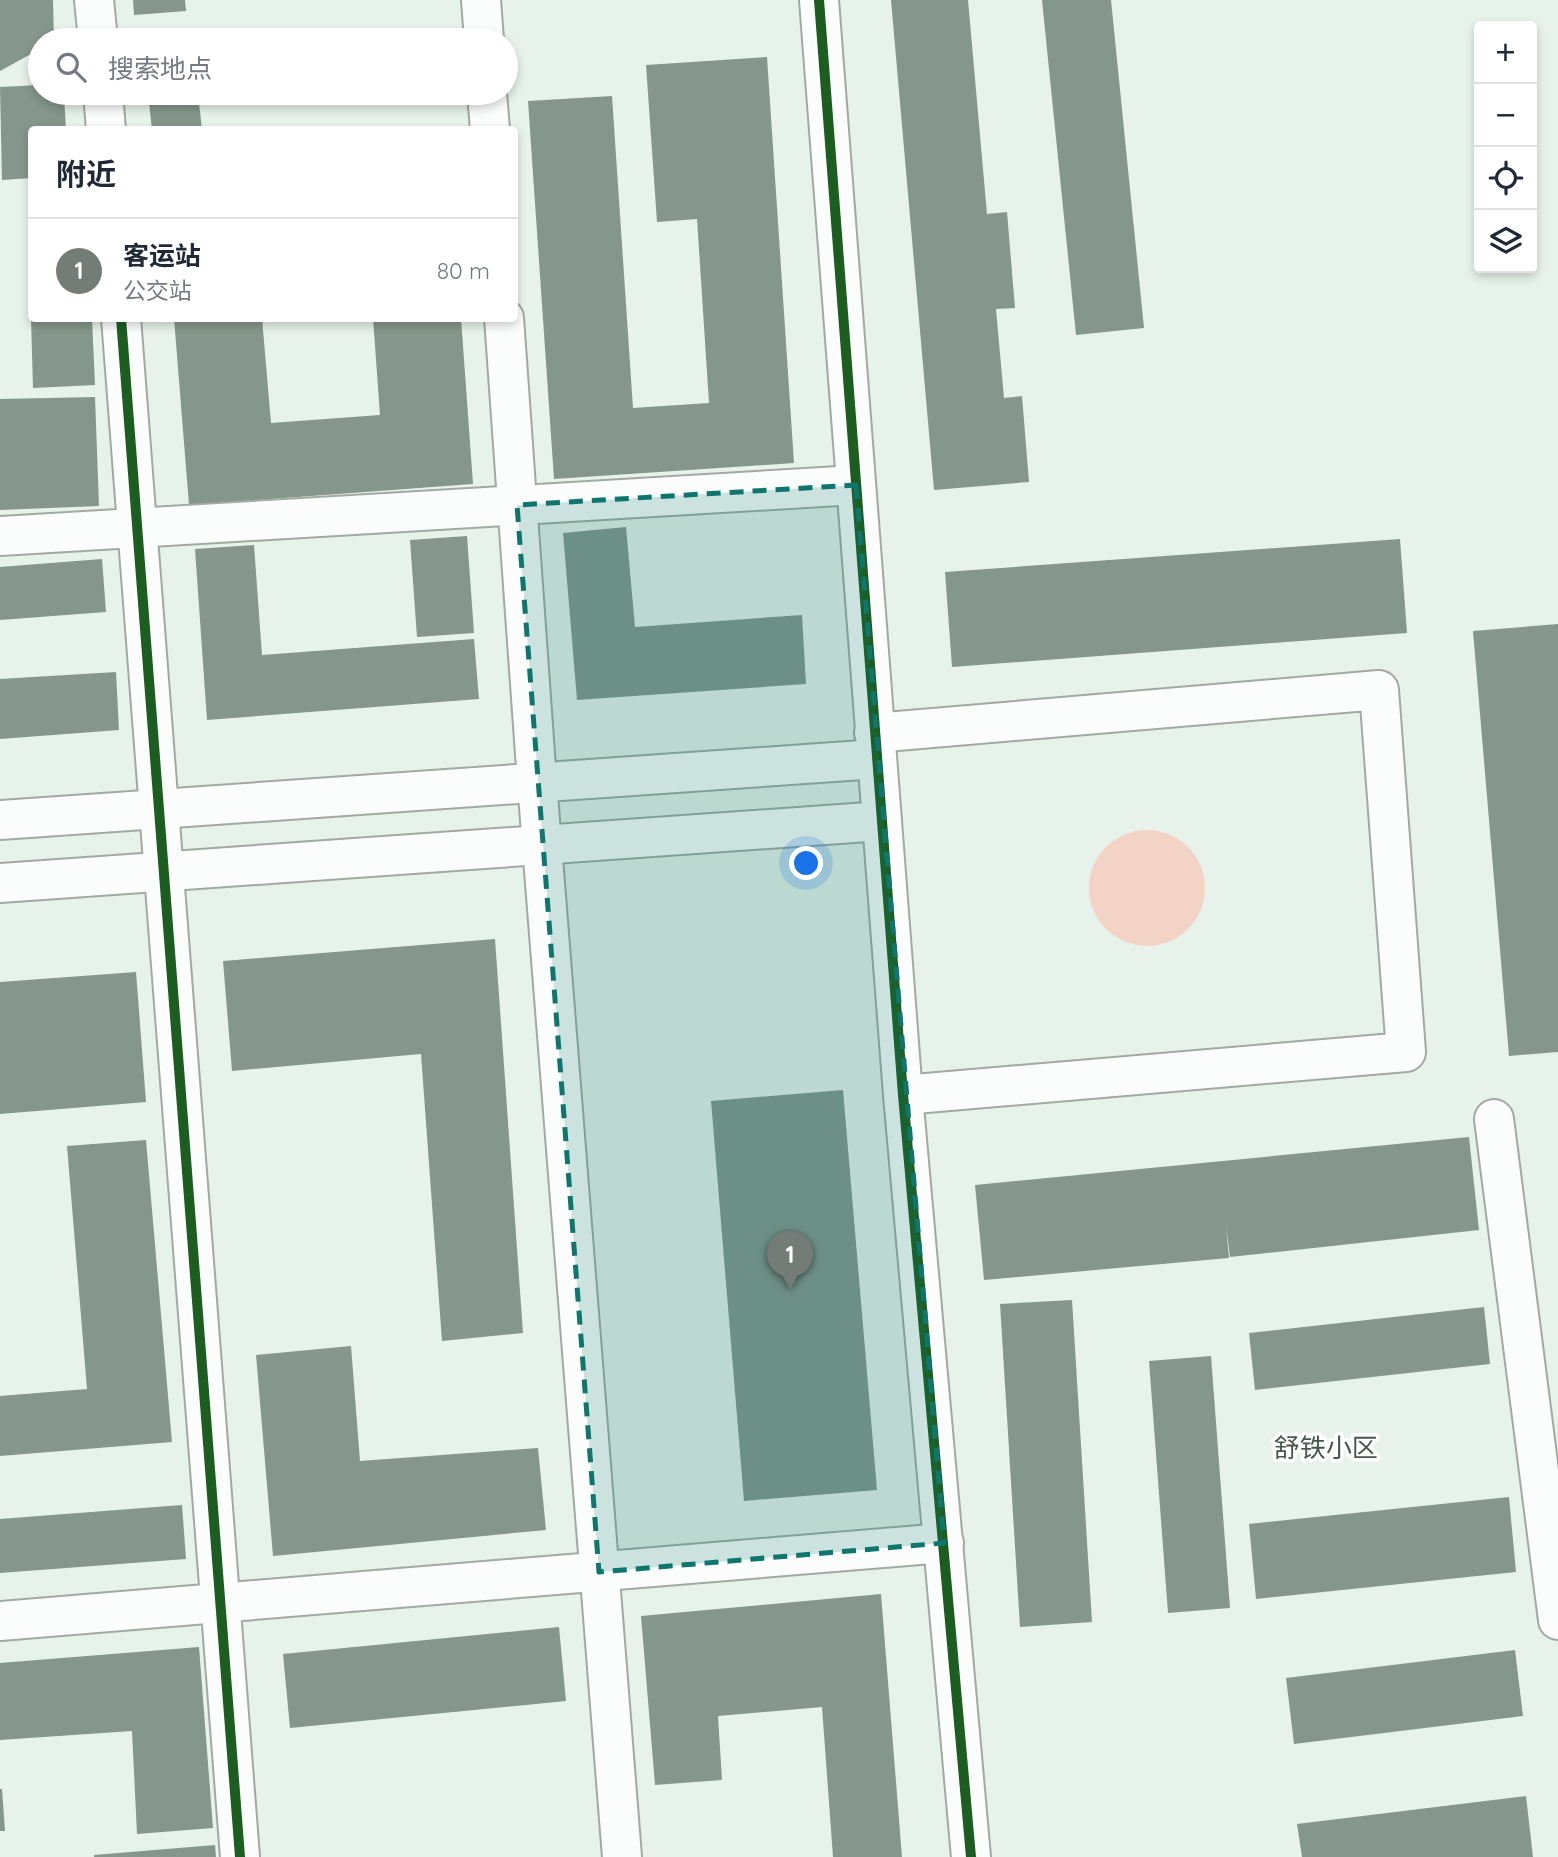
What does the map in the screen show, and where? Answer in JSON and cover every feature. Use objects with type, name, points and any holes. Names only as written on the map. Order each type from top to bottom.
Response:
[{"type":"street","points":[[94,0],[98,28]]},
{"type":"street","points":[[481,0],[483,28]]},
{"type":"street","points":[[819,0],[902,1095],[971,1857]]},
{"type":"street","points":[[104,105],[106,126]]},
{"type":"street","points":[[488,105],[490,126]]},
{"type":"street","points":[[121,322],[162,809],[240,1857]]},
{"type":"street","points":[[504,322],[537,782],[622,1857]]},
{"type":"street","points":[[0,536],[856,485]]},
{"type":"street","points":[[0,820],[537,782],[1379,690],[1406,1052],[902,1095]]},
{"type":"street","points":[[0,883],[882,821]]},
{"type":"street","points":[[1494,1119],[1558,1620]]},
{"type":"street","points":[[0,1621],[944,1543]]},
{"type":"highlighted area","points":[[856,485],[944,1543],[599,1572],[517,505]]},
{"type":"shaded area","points":[[1147,830],[1169,834],[1188,847],[1201,866],[1205,888],[1201,910],[1188,929],[1169,942],[1147,946],[1125,942],[1106,929],[1093,910],[1089,888],[1093,866],[1106,847],[1125,834]]},
{"type":"building","points":[[0,0],[53,0],[54,28],[28,28],[28,56],[0,71]]},
{"type":"building","points":[[133,0],[185,0],[186,11],[134,15]]},
{"type":"building","points":[[891,0],[968,0],[987,214],[1007,212],[1015,308],[996,309],[1004,398],[1022,396],[1029,482],[934,490]]},
{"type":"building","points":[[1042,0],[1111,0],[1144,328],[1076,335]]},
{"type":"building","points":[[767,57],[794,463],[554,479],[528,101],[612,96],[633,408],[709,403],[697,219],[657,222],[646,65]]},
{"type":"building","points":[[28,86],[28,105],[65,105],[66,126],[28,126],[28,178],[2,180],[0,87]]},
{"type":"building","points":[[149,105],[199,105],[202,126],[152,126]]},
{"type":"building","points":[[31,322],[92,322],[95,385],[33,388]]},
{"type":"building","points":[[174,322],[262,322],[271,423],[380,415],[373,322],[461,322],[473,484],[189,505]]},
{"type":"building","points":[[95,397],[99,506],[0,510],[0,399]]},
{"type":"building","points":[[626,527],[635,627],[802,615],[806,684],[577,700],[563,533]]},
{"type":"building","points":[[467,536],[474,633],[417,637],[410,540]]},
{"type":"building","points":[[1400,539],[1407,633],[952,667],[945,572]]},
{"type":"building","points":[[254,545],[262,655],[474,639],[479,699],[207,720],[195,549]]},
{"type":"building","points":[[102,559],[106,612],[0,620],[0,567]]},
{"type":"building","points":[[1558,624],[1558,1052],[1509,1056],[1473,631]]},
{"type":"building","points":[[116,672],[119,730],[0,739],[0,679]]},
{"type":"building","points":[[495,939],[523,1333],[442,1341],[421,1054],[232,1071],[223,961]]},
{"type":"building","points":[[136,972],[146,1102],[0,1114],[0,982]]},
{"type":"building","points":[[843,1090],[877,1490],[744,1501],[711,1101]]},
{"type":"building","points":[[1469,1137],[1479,1230],[1230,1257],[1226,1225],[1229,1258],[984,1280],[975,1185]]},
{"type":"building","points":[[146,1140],[172,1442],[0,1456],[0,1396],[87,1389],[67,1146]]},
{"type":"building","points":[[1072,1300],[1092,1622],[1020,1627],[1000,1304]]},
{"type":"building","points":[[1484,1307],[1490,1364],[1255,1390],[1249,1333]]},
{"type":"building","points":[[351,1346],[360,1461],[538,1448],[546,1530],[273,1556],[256,1355]]},
{"type":"building","points":[[1211,1356],[1230,1608],[1168,1613],[1149,1361]]},
{"type":"building","points":[[1509,1497],[1516,1572],[1256,1599],[1249,1524]]},
{"type":"building","points":[[182,1505],[186,1559],[0,1573],[0,1519]]},
{"type":"building","points":[[881,1594],[902,1857],[833,1857],[822,1707],[718,1716],[722,1780],[655,1785],[641,1616]]},
{"type":"building","points":[[559,1627],[566,1701],[290,1728],[283,1654]]},
{"type":"building","points":[[199,1647],[213,1828],[137,1834],[132,1731],[0,1740],[0,1663]]},
{"type":"building","points":[[1515,1650],[1523,1716],[1294,1744],[1286,1678]]},
{"type":"building","points":[[2,1789],[5,1831],[0,1831]]},
{"type":"building","points":[[1526,1796],[1533,1857],[1302,1857],[1297,1824]]},
{"type":"building","points":[[215,1845],[216,1857],[94,1857],[94,1855]]},
{"type":"cycle path","points":[[819,0],[903,1095],[971,1857]]},
{"type":"cycle path","points":[[121,322],[240,1857]]},
{"type":"place","name":"客运站","points":[[790,1289]]},
{"type":"district","name":"舒铁小区","points":[[1326,1447]]}]
